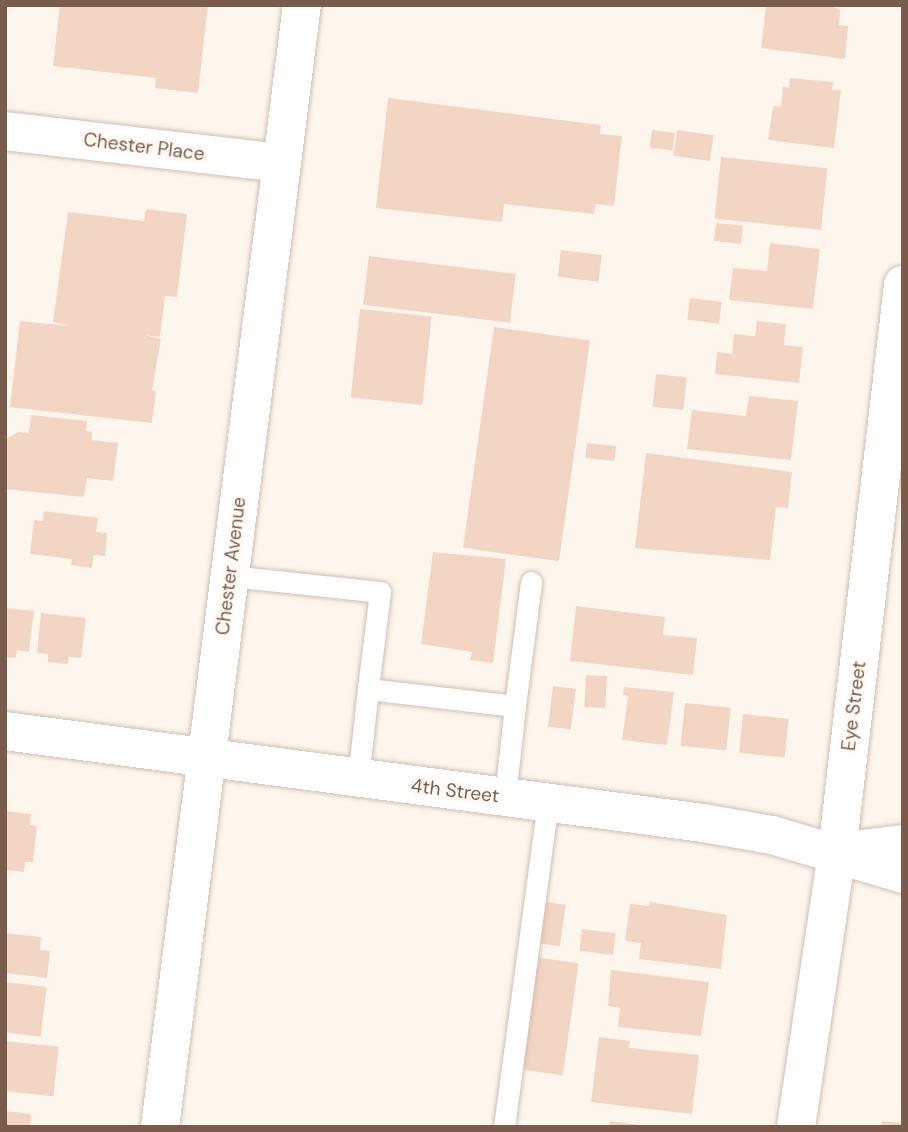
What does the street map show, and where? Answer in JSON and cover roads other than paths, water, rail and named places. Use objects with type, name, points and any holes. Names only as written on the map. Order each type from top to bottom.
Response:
[{"type":"street","name":"Chester Avenue","points":[[160,1127],[302,5]]},
{"type":"street","name":"Chester Place","points":[[5,131],[282,163]]},
{"type":"street","name":"Eye Street","points":[[796,1127],[837,852],[903,285]]},
{"type":"street","name":"4th Street","points":[[5,731],[703,823],[837,852],[903,844]]},
{"type":"street","points":[[837,852],[903,874]]},
{"type":"lane","points":[[230,576],[380,592],[358,779]]},
{"type":"lane","points":[[505,797],[531,582]]},
{"type":"lane","points":[[368,689],[515,706]]},
{"type":"lane","points":[[504,1127],[548,803]]}]
